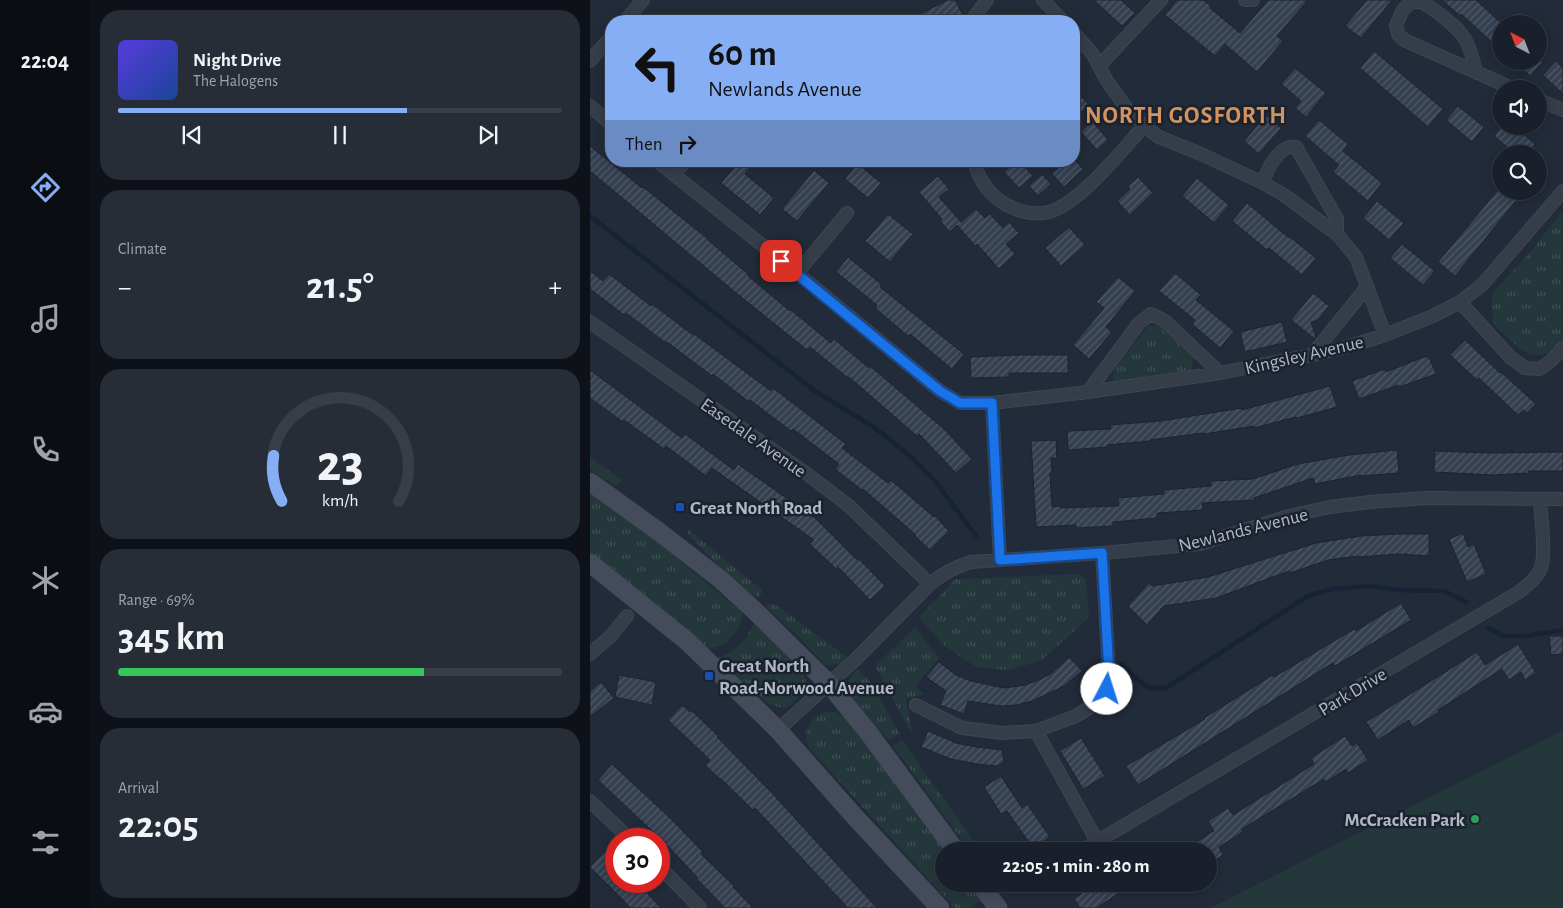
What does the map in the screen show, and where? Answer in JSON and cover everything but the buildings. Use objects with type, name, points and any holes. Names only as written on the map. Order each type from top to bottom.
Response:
[{"type":"main road","points":[[590,482],[658,530],[720,579],[829,684],[868,732],[949,842]]},
{"type":"main road","points":[[590,563],[688,642],[778,730],[855,817],[940,908]]},
{"type":"main road","points":[[986,892],[998,908]]},
{"type":"street","points":[[630,15],[643,0]]},
{"type":"street","points":[[976,15],[987,0]]},
{"type":"street","points":[[1099,66],[1161,0]]},
{"type":"street","points":[[1245,0],[1253,0]]},
{"type":"street","points":[[1477,72],[1465,40],[1460,33],[1429,6],[1420,1],[1410,3],[1403,10],[1396,25],[1398,34],[1404,40],[1494,80]]},
{"type":"street","points":[[1048,2],[1058,15]]},
{"type":"street","points":[[1080,40],[1092,53],[1107,81],[1125,106],[1144,126],[1159,137],[1263,183],[1284,195],[1337,234],[1356,257],[1385,335]]},
{"type":"street","points":[[590,61],[605,44]]},
{"type":"street","points":[[1547,103],[1563,110]]},
{"type":"street","points":[[590,106],[605,119]]},
{"type":"street","points":[[975,167],[983,184],[1000,203],[1022,212],[1045,213],[1066,204],[1082,192],[1144,126]]},
{"type":"street","points":[[1263,183],[1267,170],[1284,148],[1296,147],[1337,219],[1337,234]]},
{"type":"street","name":"Kingsley Avenue","points":[[664,167],[940,391],[960,403],[992,403],[1088,392],[1220,373],[1312,355],[1385,335],[1433,316],[1460,302],[1482,285],[1563,192]]},
{"type":"street","points":[[673,174],[680,167]]},
{"type":"street","points":[[797,273],[847,213]]},
{"type":"street","points":[[1312,355],[1367,287]]},
{"type":"street","points":[[1460,302],[1510,357],[1525,368],[1540,369],[1563,348]]},
{"type":"street","points":[[1088,392],[1139,323],[1151,314],[1165,322],[1220,373]]},
{"type":"street","name":"Easedale Avenue","points":[[590,322],[807,474],[848,505],[930,584]]},
{"type":"street","points":[[992,403],[1000,560]]},
{"type":"street","name":"Newlands Avenue","points":[[778,730],[857,658],[930,584],[942,574],[971,562],[1200,544],[1290,516],[1330,506],[1426,498],[1563,499]]},
{"type":"street","name":"Park Drive","points":[[1097,841],[1519,592],[1533,581],[1541,568],[1543,552],[1540,500]]},
{"type":"street","points":[[916,705],[962,728],[1003,733],[1036,731],[1076,716],[1095,704],[1107,689],[1109,673],[1102,553]]},
{"type":"street","points":[[590,654],[611,636],[627,616]]},
{"type":"street","points":[[1036,731],[1097,841]]},
{"type":"street","points":[[590,800],[619,828]]},
{"type":"street","points":[[670,877],[700,908]]},
{"type":"green space","points":[[1563,210],[1563,341],[1553,350],[1534,355],[1518,347],[1493,323],[1492,294],[1532,250]]},
{"type":"green space","points":[[1158,325],[1193,357],[1192,370],[1113,381],[1114,369],[1148,326]]},
{"type":"green space","points":[[590,457],[622,480],[617,486],[590,469]]},
{"type":"green space","points":[[590,491],[629,518],[743,613],[738,630],[725,644],[708,649],[590,553]]},
{"type":"green space","points":[[689,530],[762,590],[759,597],[754,597],[711,558],[687,533]]},
{"type":"green space","points":[[1079,574],[1086,579],[1089,617],[1040,661],[1008,670],[976,667],[946,647],[919,618],[955,579]]},
{"type":"green space","points":[[768,603],[778,606],[847,657],[840,663],[825,665],[797,635],[766,607]]},
{"type":"green space","points":[[754,623],[801,667],[806,680],[804,691],[793,704],[783,708],[768,704],[718,658],[740,645]]},
{"type":"green space","points":[[915,627],[939,658],[915,686],[924,694],[906,699],[913,736],[875,666]]},
{"type":"green space","points":[[858,669],[871,683],[900,734],[888,740],[851,696],[848,684],[852,675]]},
{"type":"green space","points":[[824,712],[835,712],[848,718],[939,842],[935,842],[935,886],[809,748],[806,731],[814,719]]},
{"type":"green space","name":"McCracken Park","points":[[1563,730],[1563,908],[1210,908]]},
{"type":"green space","points":[[902,740],[975,842],[963,842],[893,746]]},
{"type":"green space","points":[[940,892],[976,892],[981,900],[970,908],[955,908]]},
{"type":"waterway","points":[[590,216],[815,391],[875,428],[910,456],[936,482],[976,536]]},
{"type":"waterway","points":[[1122,664],[1139,681],[1150,688],[1166,688],[1308,596],[1332,589],[1371,586],[1398,590],[1444,591],[1466,602]]},
{"type":"waterway","points":[[1488,628],[1503,636],[1527,636],[1563,630]]},
{"type":"place","name":"Great North Road","points":[[680,507]]},
{"type":"place","name":"Great North Road-Norwood Avenue","points":[[709,676]]},
{"type":"place","name":"McCracken Park","points":[[1475,819]]},
{"type":"district","name":"NORTH GOSFORTH","points":[[1186,115]]},
{"type":"route","points":[[781,261],[940,391],[960,403],[992,403],[1000,560],[1102,553],[1109,673],[1107,689]]}]
